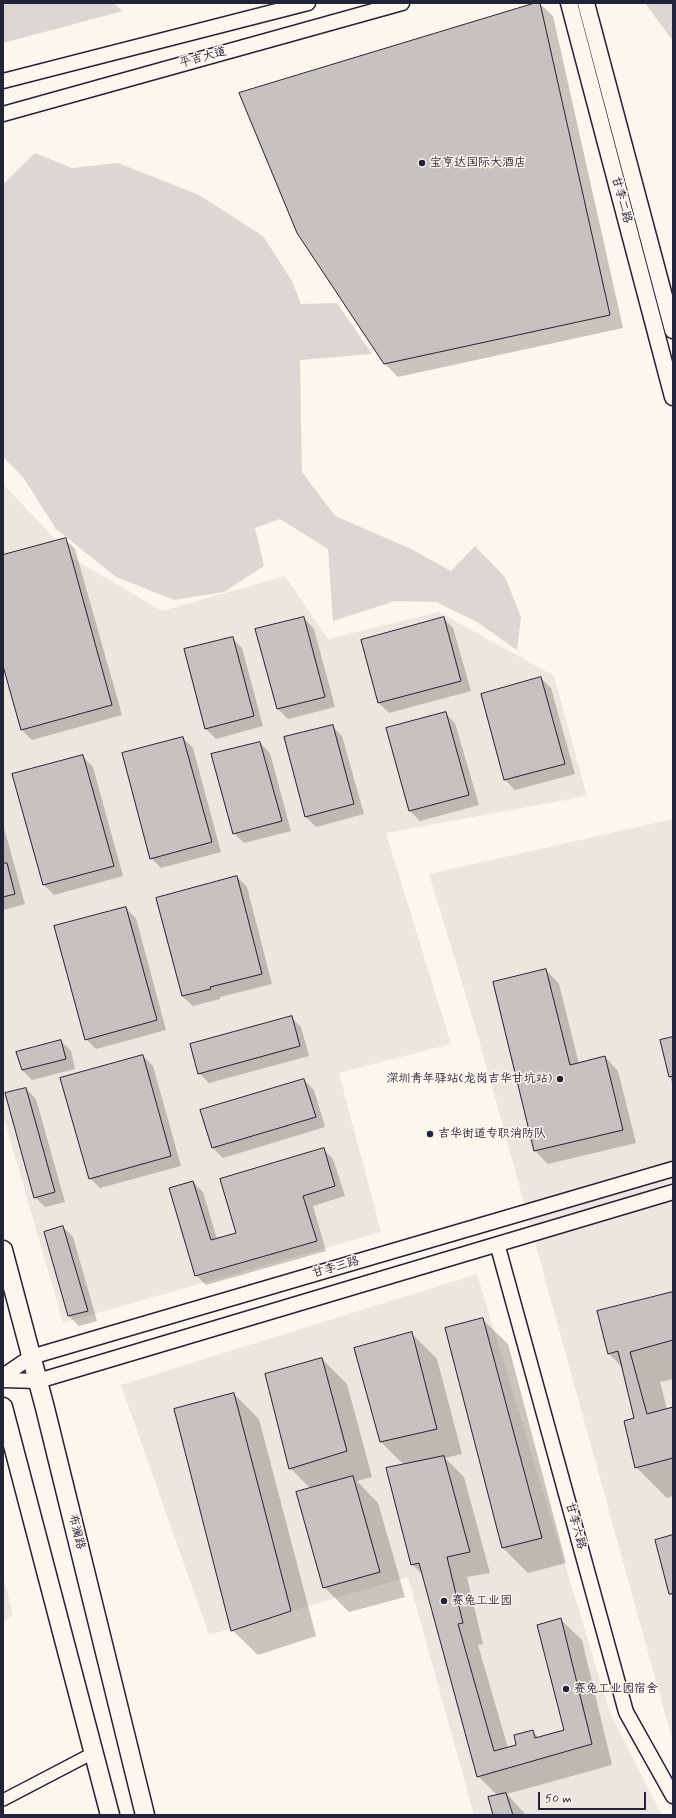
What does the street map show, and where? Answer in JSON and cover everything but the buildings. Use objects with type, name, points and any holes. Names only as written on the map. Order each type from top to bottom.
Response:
[{"type":"main road","points":[[560,3],[570,9]]},
{"type":"main road","name":"甘李二路","points":[[586,3],[673,330]]},
{"type":"main road","name":"甘李二路","points":[[570,9],[673,397]]},
{"type":"main road","name":"布澜路","points":[[3,1250],[38,1381],[145,1815]]},
{"type":"main road","points":[[3,1407],[110,1815]]},
{"type":"street","points":[[3,81],[308,3]]},
{"type":"street","name":"平吉大道","points":[[3,114],[402,3]]},
{"type":"street","name":"甘李三路","points":[[3,1376],[31,1358],[673,1169]]},
{"type":"street","name":"甘李三路","points":[[3,1380],[38,1381],[673,1192]]},
{"type":"street","name":"甘李六路","points":[[498,1247],[626,1712],[673,1796]]},
{"type":"street","points":[[3,1800],[93,1753]]},
{"type":"shaded area","points":[[3,3],[113,3],[123,11],[3,43]]},
{"type":"shaded area","points":[[645,3],[673,3],[673,41]]},
{"type":"shaded area","points":[[35,153],[72,168],[118,163],[199,195],[263,236],[292,281],[301,304],[337,303],[372,354],[300,360],[302,472],[335,516],[409,548],[451,571],[475,546],[505,577],[521,617],[517,650],[477,622],[436,602],[395,601],[333,621],[328,549],[280,519],[255,528],[264,566],[224,592],[174,600],[116,577],[56,529],[23,477],[3,457],[3,184]]},
{"type":"shaded area","points":[[3,484],[74,559],[162,611],[285,576],[328,639],[439,612],[554,676],[587,796],[386,833],[451,1044],[339,1073],[381,1232],[63,1323],[3,1115]]},
{"type":"shaded area","points":[[673,819],[673,1737],[670,1732],[478,1036],[429,874]]},
{"type":"shaded area","name":"赛兔工业园","points":[[477,1274],[610,1713],[662,1815],[474,1815],[408,1577],[209,1635],[121,1385]]},
{"type":"shaded area","points":[[3,1575],[13,1615],[3,1622]]},
{"type":"place","name":"宝亨达国际大酒店","points":[[422,163]]},
{"type":"place","name":"深圳青年驿站(龙岗吉华甘坑站)","points":[[560,1079]]},
{"type":"place","name":"吉华街道专职消防队","points":[[430,1134]]},
{"type":"place","name":"赛兔工业园","points":[[444,1601]]},
{"type":"place","name":"赛兔工业园宿舍","points":[[566,1689]]}]
